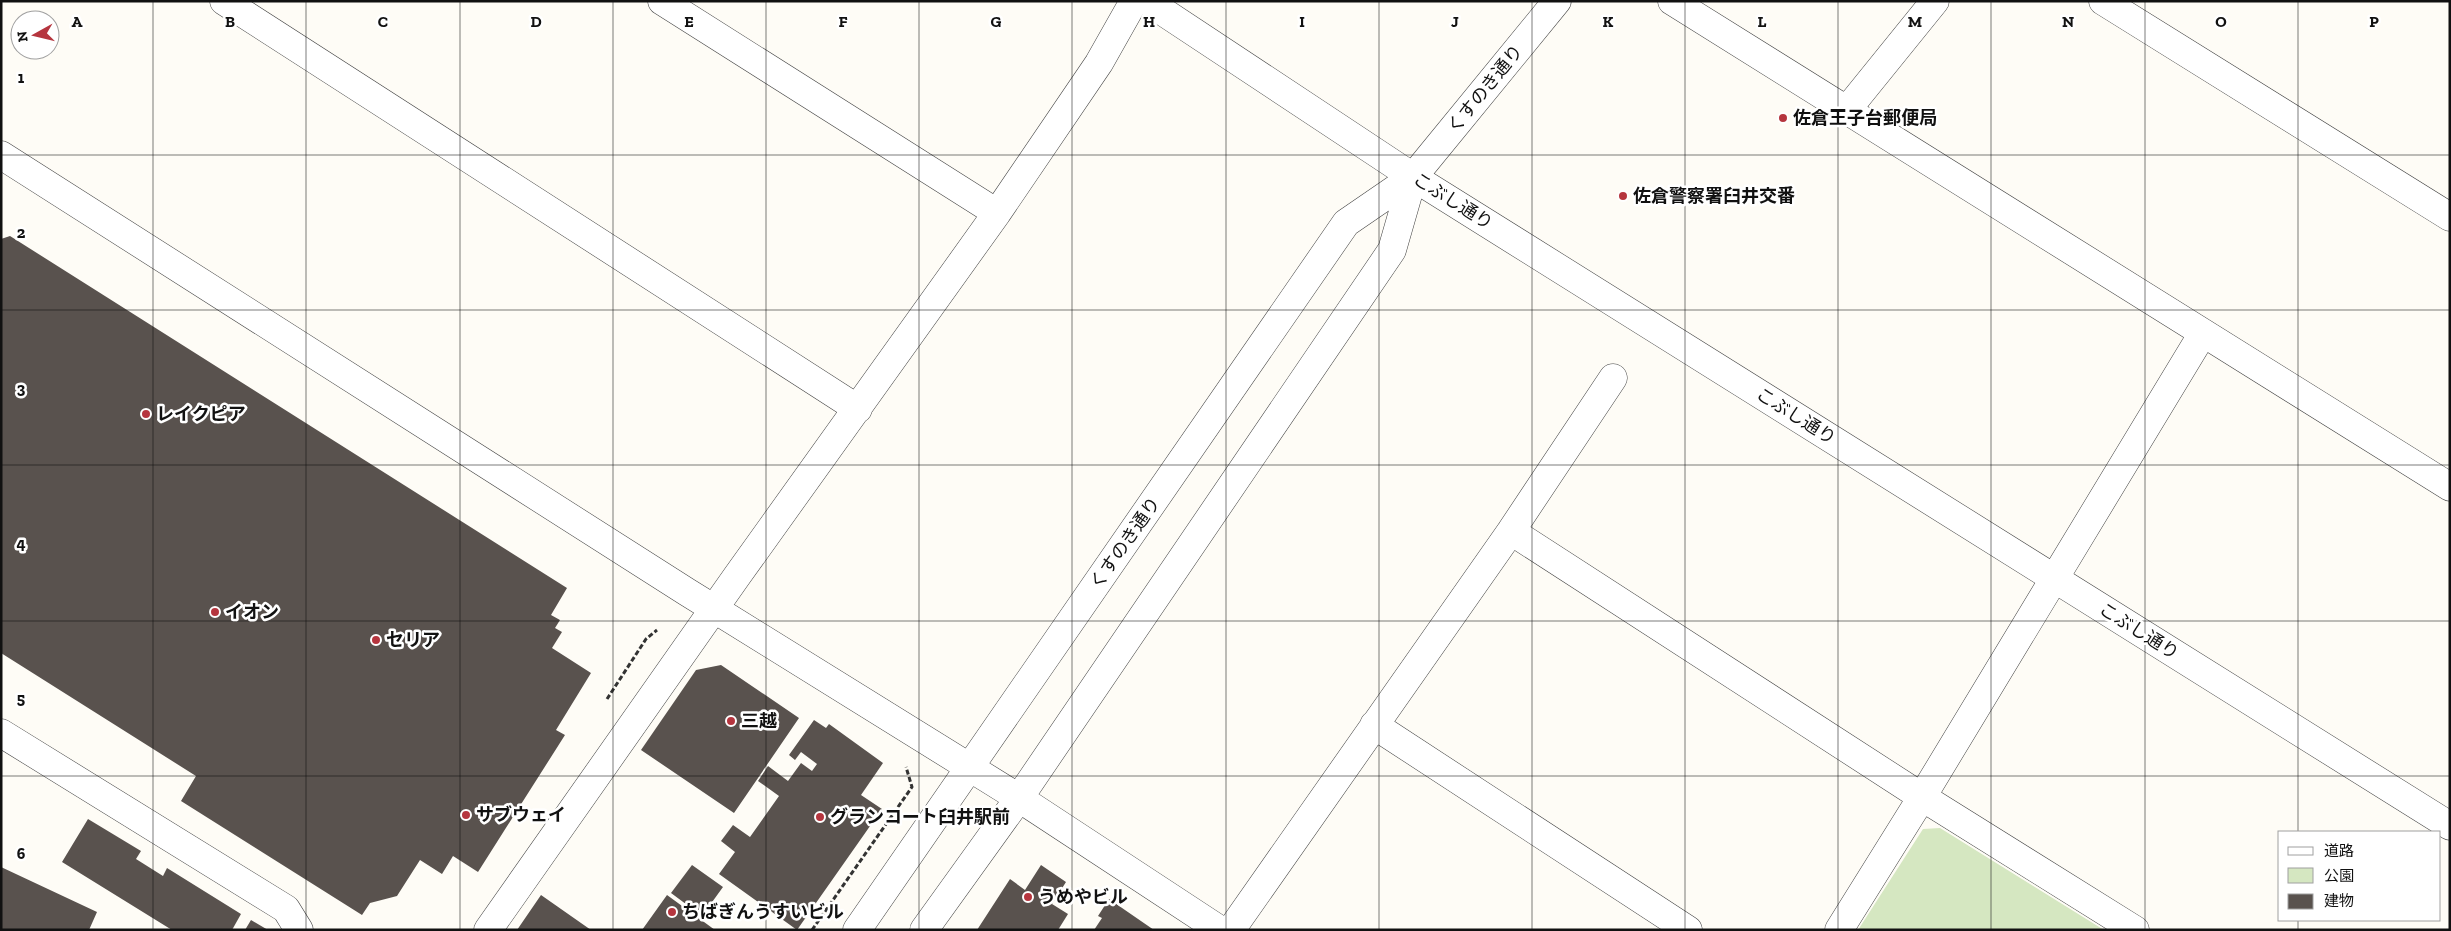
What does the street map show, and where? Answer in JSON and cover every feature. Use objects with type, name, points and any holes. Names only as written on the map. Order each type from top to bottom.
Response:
[{"type":"street","points":[[224,1],[858,409]]},
{"type":"street","points":[[662,1],[997,213]]},
{"type":"street","points":[[488,930],[714,609],[997,213],[1099,63],[1134,1]]},
{"type":"street","name":"こぶし通り","points":[[1146,1],[1413,177],[2450,826]]},
{"type":"street","name":"くすのき通り","points":[[858,930],[1346,223],[1413,177],[1557,1]]},
{"type":"street","points":[[1672,1],[2450,487]]},
{"type":"street","points":[[1846,111],[1935,1]]},
{"type":"street","points":[[2104,1],[2450,217]]},
{"type":"street","points":[[1,155],[714,609],[1019,798],[1220,930]]},
{"type":"street","name":"くすのき通り","points":[[924,930],[1019,798],[1392,250],[1413,177]]},
{"type":"street","points":[[1839,930],[1922,797],[2203,334]]},
{"type":"street","points":[[1231,930],[1511,532],[1613,378]]},
{"type":"street","points":[[1511,532],[1922,797],[2136,930]]},
{"type":"street","points":[[1374,726],[1688,930]]},
{"type":"street","points":[[1,733],[286,908],[299,930]]},
{"type":"path","points":[[812,930],[912,788],[904,758]]},
{"type":"green space","points":[[1940,828],[2104,930],[1858,930],[1923,829]]},
{"type":"building","name":"レイクピア","points":[[10,236],[567,588],[551,615],[560,620],[555,628],[562,632],[552,648],[591,673],[556,730],[565,735],[478,872],[453,856],[442,874],[420,860],[397,896],[370,903],[362,915],[181,801],[196,776],[1,653],[1,239]]},
{"type":"building","points":[[721,665],[799,718],[734,813],[641,750],[696,670]]},
{"type":"building","name":"グランコート臼井駅前","points":[[814,720],[826,728],[829,724],[883,763],[861,795],[882,809],[797,930],[719,874],[735,852],[721,841],[733,825],[750,837],[779,796],[758,781],[768,766],[788,781],[801,763],[812,771],[817,764],[801,752],[795,760],[789,755]]},
{"type":"building","points":[[88,819],[141,851],[136,859],[163,876],[167,868],[241,914],[232,930],[172,930],[62,862]]},
{"type":"building","points":[[692,865],[723,887],[702,916],[671,893]]},
{"type":"building","name":"うめやビル","points":[[1041,865],[1066,882],[1052,904],[1068,914],[1058,930],[977,930],[1010,879],[1025,890]]},
{"type":"building","points":[[1,867],[97,912],[89,930],[1,930]]},
{"type":"building","points":[[541,895],[591,930],[517,930]]},
{"type":"building","name":"ちばぎんうすいビル","points":[[667,895],[715,930],[642,930]]},
{"type":"building","points":[[1109,899],[1154,930],[1094,930],[1102,918],[1098,916]]},
{"type":"building","points":[[251,920],[268,930],[245,930]]},
{"type":"place","name":"佐倉王子台郵便局","points":[[1783,118]]},
{"type":"place","name":"佐倉警察署臼井交番","points":[[1623,196]]},
{"type":"place","name":"レイクピア","points":[[146,414]]},
{"type":"place","name":"イオン","points":[[215,612]]},
{"type":"place","name":"セリア","points":[[376,640]]},
{"type":"place","name":"三越","points":[[731,721]]},
{"type":"place","name":"サブウェイ","points":[[466,815]]},
{"type":"place","name":"グランコート臼井駅前","points":[[820,817]]},
{"type":"place","name":"うめやビル","points":[[1028,897]]},
{"type":"place","name":"ちばぎんうすいビル","points":[[672,912]]}]
